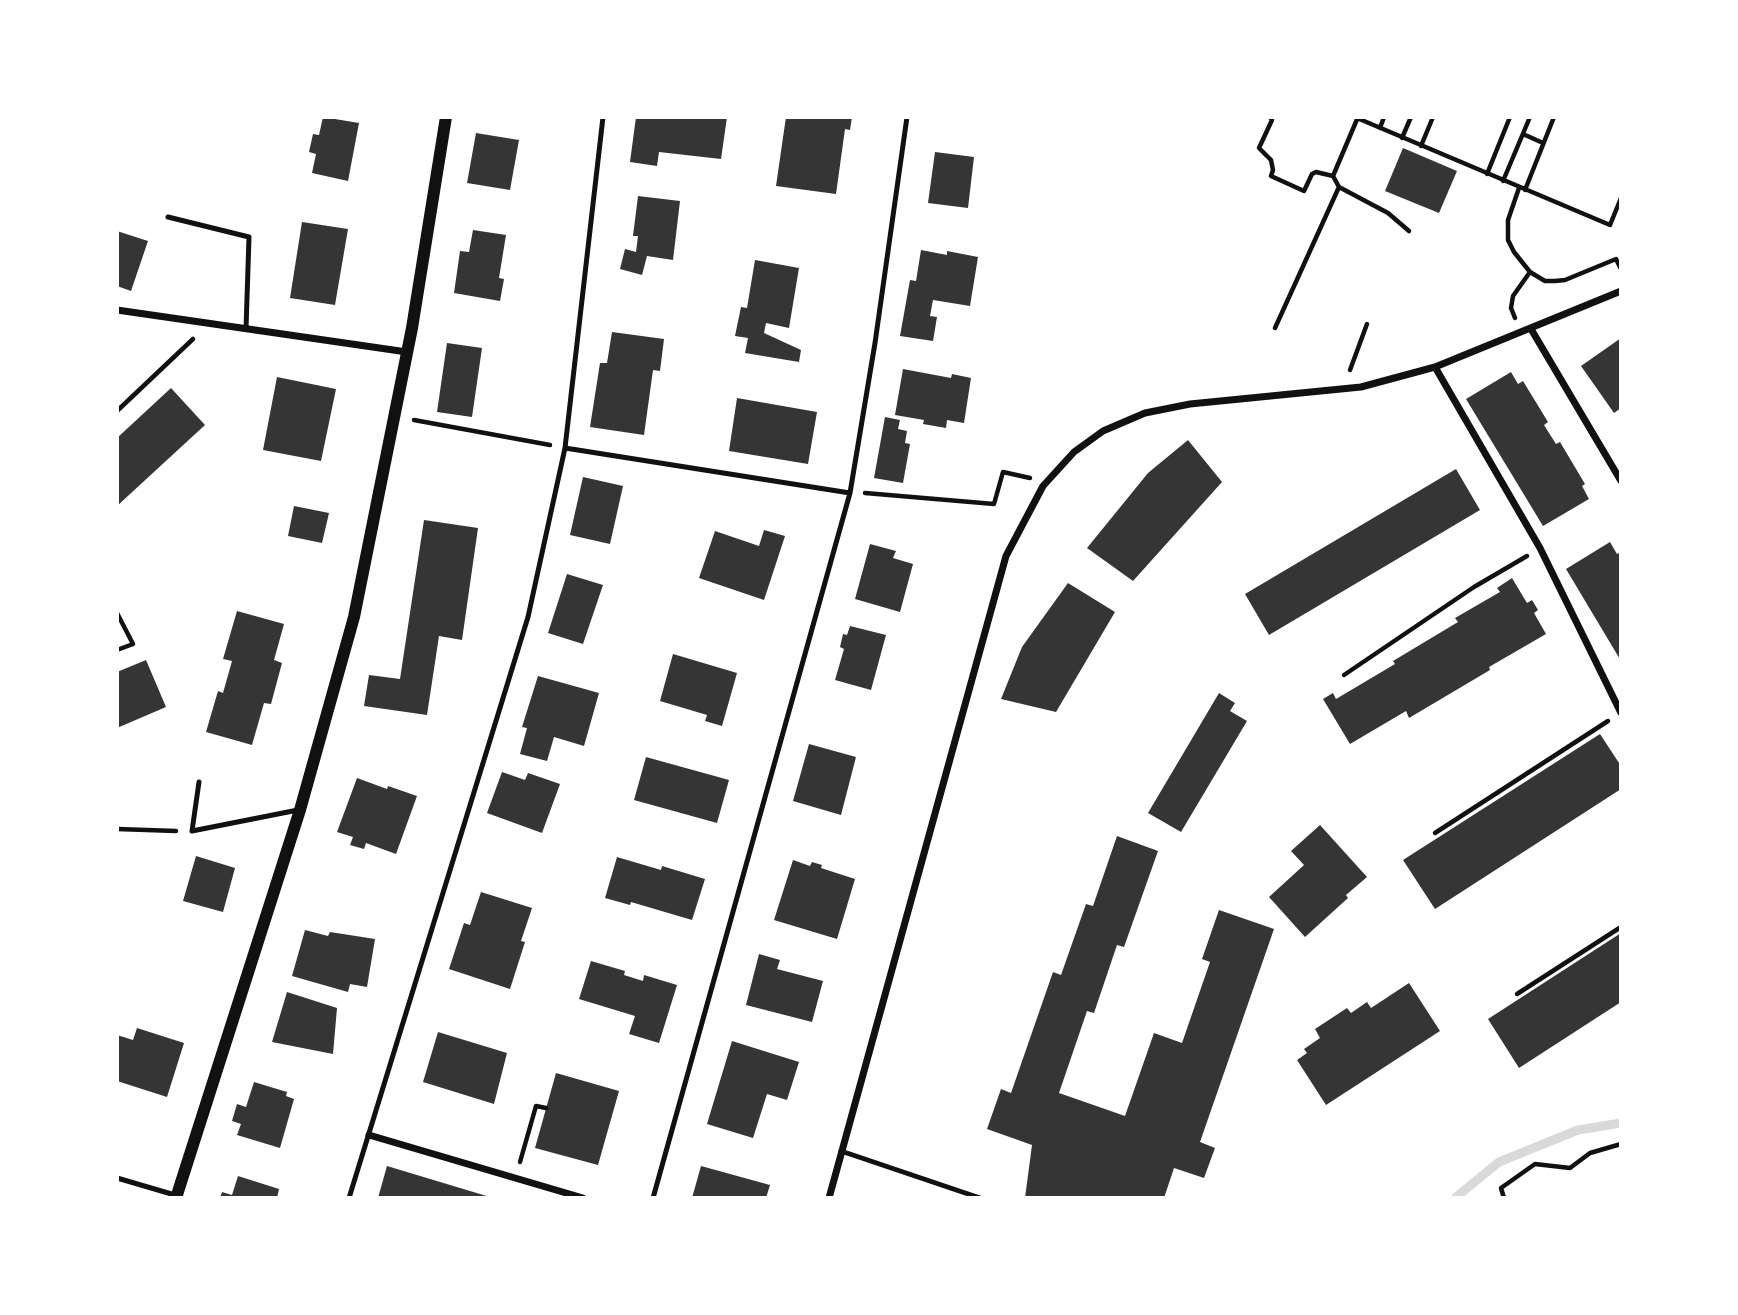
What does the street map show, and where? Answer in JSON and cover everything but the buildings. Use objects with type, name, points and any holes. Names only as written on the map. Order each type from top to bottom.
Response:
[{"type":"street","points":[[176,1197],[300,810],[354,617],[407,352],[446,117]]},
{"type":"street","points":[[829,1198],[1006,556],[1043,486],[1074,452],[1103,431],[1145,413],[1190,404],[1361,387],[1435,367],[1621,291]]},
{"type":"street","points":[[117,310],[407,352]]},
{"type":"street","points":[[1531,329],[1621,481]]},
{"type":"street","points":[[1435,367],[1540,548],[1621,713]]},
{"type":"street","points":[[369,1135],[583,1198]]},
{"type":"lane","points":[[349,1198],[527,617],[565,448],[603,117]]},
{"type":"lane","points":[[653,1198],[850,493],[875,344],[907,117]]},
{"type":"lane","points":[[168,216],[249,237],[246,329]]},
{"type":"lane","points":[[565,448],[850,493]]},
{"type":"lane","points":[[199,782],[192,831],[300,810]]},
{"type":"lane","points":[[841,1151],[980,1198]]},
{"type":"lane","points":[[117,1178],[176,1197]]},
{"type":"path","points":[[1270,117],[1272,120],[1259,148],[1271,160],[1271,176],[1304,191],[1315,172],[1333,176],[1339,187],[1388,214],[1409,231]]},
{"type":"path","points":[[1380,128],[1384,117]]},
{"type":"path","points":[[1402,138],[1411,117]]},
{"type":"path","points":[[1421,146],[1433,117]]},
{"type":"path","points":[[1487,174],[1510,117]]},
{"type":"path","points":[[1503,181],[1530,117]]},
{"type":"path","points":[[1554,117],[1508,219],[1508,240],[1530,272],[1545,281],[1564,280],[1616,259],[1621,270]]},
{"type":"path","points":[[1333,176],[1357,118],[1610,225],[1621,198]]},
{"type":"path","points":[[1522,134],[1544,143]]},
{"type":"path","points":[[1275,328],[1339,187]]},
{"type":"path","points":[[1516,319],[1511,308],[1513,296],[1530,272]]},
{"type":"path","points":[[1350,371],[1367,324]]},
{"type":"path","points":[[117,411],[198,333]]},
{"type":"path","points":[[411,419],[565,448]]},
{"type":"path","points":[[850,493],[880,492],[994,504],[1003,472],[1030,478]]},
{"type":"path","points":[[1344,675],[1474,587],[1540,548]]},
{"type":"path","points":[[117,612],[132,644],[117,650]]},
{"type":"path","points":[[1434,833],[1621,713]]},
{"type":"path","points":[[117,829],[192,831]]},
{"type":"path","points":[[1517,994],[1621,927]]},
{"type":"path","points":[[515,1178],[536,1106],[546,1108]]},
{"type":"path","points":[[1504,1198],[1501,1188],[1535,1164],[1570,1168],[1590,1153],[1621,1144]]},
{"type":"waterway","points":[[1455,1198],[1499,1162],[1578,1130],[1621,1123]]}]
